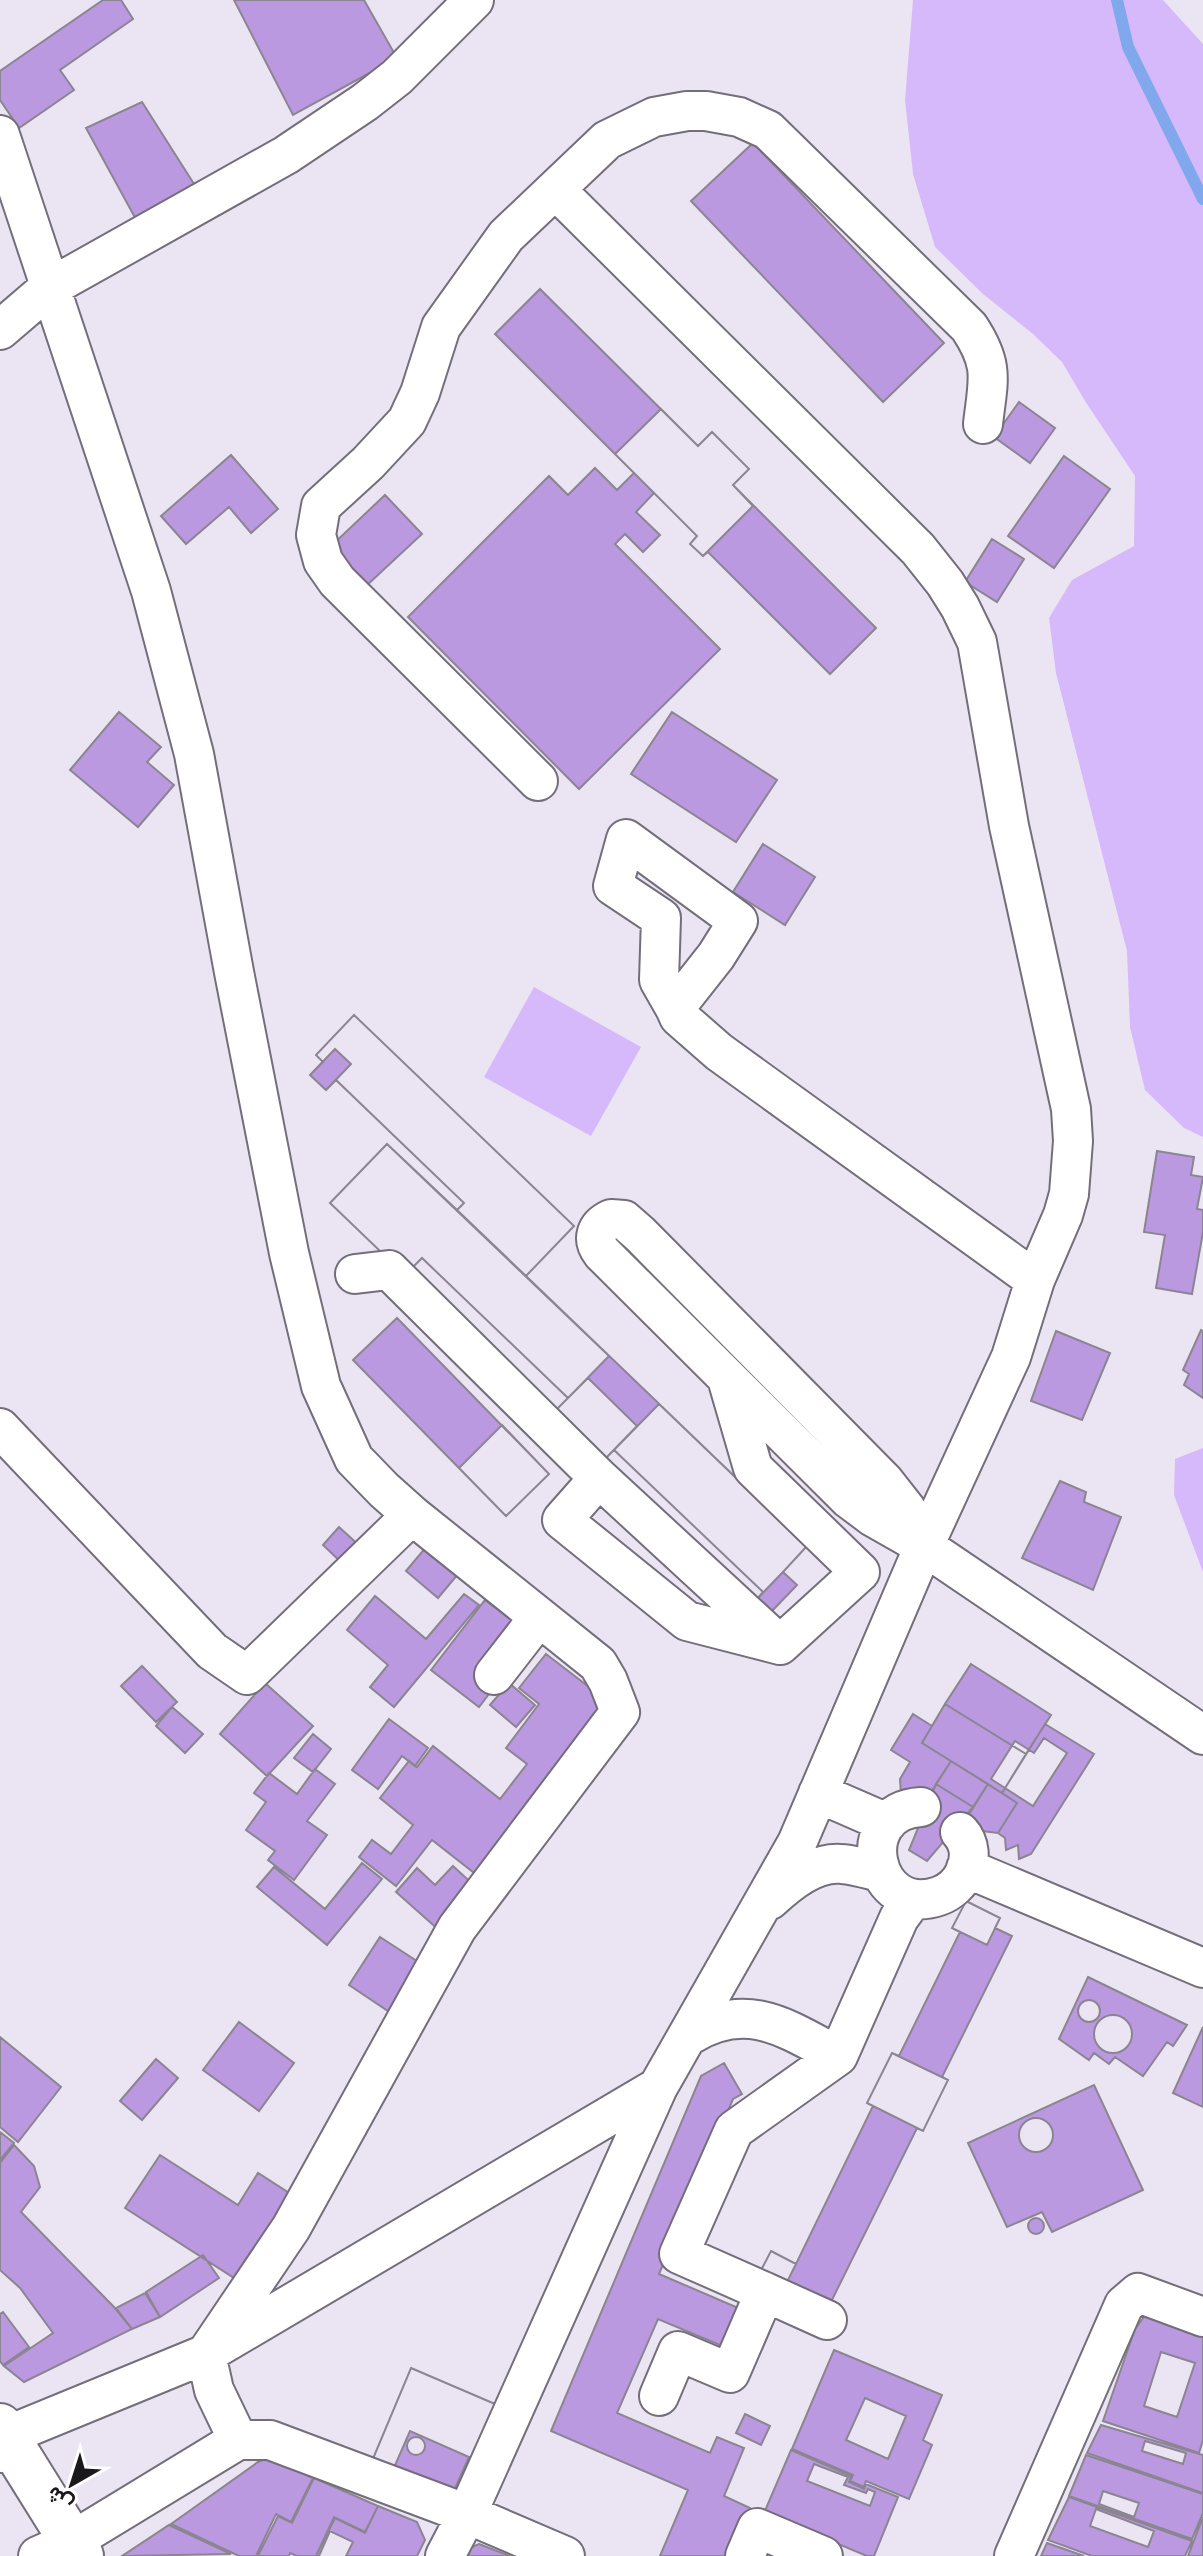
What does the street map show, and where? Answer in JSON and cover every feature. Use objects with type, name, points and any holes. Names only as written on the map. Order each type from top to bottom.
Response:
[{"type":"main road","points":[[2,2438],[64,2551]]},
{"type":"street","points":[[0,330],[49,288],[286,155],[339,120],[397,77],[474,0]]},
{"type":"street","points":[[538,781],[337,581],[323,561],[316,535],[321,506],[368,463],[407,421],[420,393],[441,327],[506,236],[607,140],[654,117],[687,111],[739,117],[768,130],[969,327],[986,357],[988,374],[983,424]]},
{"type":"street","points":[[0,135],[151,591],[194,754],[289,1253],[321,1386],[354,1459],[412,1515],[598,1664],[620,1712],[457,1928],[291,2228],[206,2354],[214,2390],[238,2440]]},
{"type":"street","points":[[445,2556],[467,2514],[658,2087],[797,1843],[924,1546],[1011,1357],[1035,1280],[1063,1215],[1069,1194],[1073,1141],[1071,1109],[1009,826],[977,642],[960,607],[918,549],[556,190]]},
{"type":"street","points":[[675,1008],[679,1017],[719,1052],[1035,1280]]},
{"type":"street","points":[[924,1546],[906,1509],[884,1481],[640,1234],[624,1220],[611,1219],[604,1223],[596,1235],[599,1250],[849,1499],[873,1517],[924,1546],[1203,1735]]},
{"type":"street","points":[[355,1274],[389,1270],[599,1478],[780,1645]]},
{"type":"street","points":[[728,1379],[753,1468],[860,1572],[780,1645]]},
{"type":"street","points":[[0,1428],[212,1651],[247,1675],[412,1515]]},
{"type":"street","points":[[599,1478],[562,1520],[687,1621],[780,1645]]},
{"type":"street","points":[[494,1675],[539,1617]]},
{"type":"street","points":[[818,1793],[887,1823]]},
{"type":"street","points":[[921,1807],[904,1811],[887,1823],[882,1832],[876,1851],[880,1872],[893,1889],[913,1899],[935,1898],[944,1894],[961,1879],[963,1850],[1203,1968]]},
{"type":"street","points":[[753,1924],[771,1899],[795,1879],[809,1872],[839,1863],[880,1872]]},
{"type":"street","points":[[827,2320],[679,2254],[734,2130],[838,2056],[899,1918],[913,1899]]},
{"type":"street","points":[[690,2035],[723,2019],[758,2019],[793,2032],[838,2056]]},
{"type":"street","points":[[2,2438],[206,2354],[658,2087]]},
{"type":"street","points":[[659,2396],[678,2351],[730,2373],[765,2292]]},
{"type":"street","points":[[1014,2556],[1124,2305],[1138,2293],[1203,2317]]},
{"type":"street","points":[[64,2551],[238,2440],[270,2440],[467,2514],[565,2556]]},
{"type":"street","points":[[745,2556],[757,2528],[823,2556]]},
{"type":"shaded area","points":[[913,0],[1163,0],[1203,44],[1203,1137],[1184,1128],[1145,1090],[1130,1027],[1127,951],[1056,673],[1049,618],[1072,580],[1134,546],[1135,476],[1062,362],[983,294],[935,247],[913,174],[905,100]]},
{"type":"shaded area","points":[[534,987],[641,1047],[591,1136],[484,1077]]},
{"type":"shaded area","points":[[1203,1448],[1203,1572],[1174,1495],[1175,1459]]},
{"type":"building","points":[[103,0],[121,0],[133,19],[60,70],[74,90],[19,128],[0,100],[0,71]]},
{"type":"building","points":[[234,0],[364,0],[397,58],[293,115]]},
{"type":"building","points":[[142,102],[194,184],[138,223],[86,128]]},
{"type":"building","points":[[753,143],[944,343],[883,402],[691,201]]},
{"type":"building","points":[[540,289],[698,446],[712,432],[749,469],[733,485],[876,628],[830,674],[708,552],[703,556],[690,544],[697,536],[654,493],[636,512],[660,535],[643,552],[625,534],[615,544],[720,649],[579,789],[408,617],[549,476],[568,495],[595,468],[617,490],[634,473],[495,334]]},
{"type":"building","points":[[1019,402],[1055,428],[1030,463],[994,437]]},
{"type":"building","points":[[661,409],[698,446],[712,432],[749,469],[733,485],[753,506],[703,556],[690,544],[697,536],[615,454]]},
{"type":"building","points":[[231,455],[278,509],[251,533],[229,507],[186,544],[161,516]]},
{"type":"building","points":[[1064,456],[1110,489],[1054,568],[1008,536]]},
{"type":"building","points":[[385,495],[422,534],[366,586],[330,547]]},
{"type":"building","points":[[992,539],[1024,559],[997,602],[965,582]]},
{"type":"building","points":[[119,712],[161,747],[147,762],[174,785],[138,827],[70,770]]},
{"type":"building","points":[[672,712],[777,780],[736,842],[631,774]]},
{"type":"building","points":[[763,844],[815,877],[785,925],[733,892]]},
{"type":"building","points":[[354,1015],[574,1226],[526,1276],[457,1210],[464,1203],[336,1080],[326,1090],[310,1075],[323,1062],[316,1055]]},
{"type":"building","points":[[354,1015],[574,1226],[526,1276],[807,1546],[783,1572],[797,1585],[771,1612],[757,1599],[763,1592],[614,1450],[606,1458],[556,1410],[568,1398],[422,1258],[405,1275],[330,1203],[387,1144],[457,1210],[464,1203],[336,1080],[326,1090],[310,1075],[323,1062],[316,1055]]},
{"type":"building","points":[[335,1049],[351,1064],[326,1090],[310,1075]]},
{"type":"building","points":[[387,1144],[609,1356],[568,1398],[422,1258],[405,1275],[330,1203]]},
{"type":"building","points":[[1157,1151],[1194,1157],[1191,1175],[1203,1177],[1197,1209],[1203,1210],[1203,1232],[1192,1294],[1156,1288],[1165,1235],[1144,1232]]},
{"type":"building","points":[[397,1318],[549,1474],[506,1516],[353,1360]]},
{"type":"building","points":[[1201,1330],[1203,1398],[1184,1385],[1189,1374],[1183,1370]]},
{"type":"building","points":[[1056,1331],[1110,1353],[1082,1420],[1031,1401]]},
{"type":"building","points":[[588,1378],[637,1426],[606,1458],[556,1410]]},
{"type":"building","points":[[659,1404],[807,1546],[783,1572],[797,1585],[771,1612],[757,1599],[763,1592],[614,1450]]},
{"type":"building","points":[[502,1425],[549,1474],[506,1516],[459,1468]]},
{"type":"building","points":[[1060,1481],[1086,1492],[1084,1502],[1121,1517],[1093,1590],[1022,1558]]},
{"type":"building","points":[[339,1527],[362,1548],[345,1566],[323,1545]]},
{"type":"building","points":[[427,1546],[458,1574],[438,1598],[406,1571]]},
{"type":"building","points":[[783,1572],[797,1585],[771,1612],[757,1599]]},
{"type":"building","points":[[464,1594],[479,1605],[394,1707],[370,1687],[388,1665],[347,1630],[375,1596],[426,1639]]},
{"type":"building","points":[[485,1600],[533,1636],[479,1707],[431,1670]]},
{"type":"building","points":[[546,1654],[615,1707],[482,1879],[432,1840],[396,1886],[359,1857],[372,1840],[391,1854],[413,1825],[380,1798],[409,1761],[417,1767],[433,1746],[500,1799],[527,1764],[506,1748],[539,1704],[519,1688]]},
{"type":"building","points":[[971,1664],[1051,1715],[1026,1754],[945,1704]]},
{"type":"building","points":[[142,1666],[177,1702],[156,1722],[121,1686]]},
{"type":"building","points":[[265,1683],[313,1726],[267,1776],[220,1734]]},
{"type":"building","points":[[509,1683],[535,1705],[516,1727],[490,1705]]},
{"type":"building","points":[[945,1704],[1026,1754],[1002,1793],[922,1743]]},
{"type":"building","points":[[172,1707],[203,1734],[185,1753],[156,1726]]},
{"type":"building","points":[[913,1714],[932,1726],[922,1743],[951,1761],[928,1797],[901,1794],[900,1779],[910,1762],[891,1750]]},
{"type":"building","points":[[389,1719],[428,1748],[415,1766],[402,1756],[378,1789],[352,1770]]},
{"type":"building","points":[[1045,1724],[1094,1754],[1031,1854],[1019,1859],[1018,1845],[1006,1850],[1005,1838],[998,1833],[1017,1803],[1002,1793]]},
{"type":"building","points":[[313,1734],[331,1749],[313,1772],[294,1758]]},
{"type":"building","points":[[1044,1738],[1067,1753],[1033,1806],[991,1779],[1015,1741],[1034,1753]]},
{"type":"building","points":[[951,1761],[988,1784],[973,1807],[936,1784]]},
{"type":"building","points":[[315,1769],[335,1784],[307,1821],[327,1835],[294,1880],[268,1860],[275,1851],[246,1830],[266,1802],[254,1793],[269,1773],[297,1794]]},
{"type":"building","points":[[936,1784],[973,1807],[927,1861],[909,1850]]},
{"type":"building","points":[[988,1784],[1017,1803],[998,1833],[973,1830],[966,1819]]},
{"type":"building","points":[[362,1863],[382,1879],[327,1945],[257,1887],[274,1867],[325,1909]]},
{"type":"building","points":[[453,1866],[478,1889],[440,1931],[396,1892],[417,1868],[435,1885]]},
{"type":"building","points":[[966,1901],[1000,1918],[987,1945],[952,1928]]},
{"type":"building","points":[[966,1901],[1000,1918],[995,1928],[1012,1936],[942,2077],[948,2080],[923,2131],[917,2128],[826,2312],[757,2278],[771,2251],[796,2264],[873,2106],[867,2103],[892,2053],[899,2056],[960,1932],[952,1928]]},
{"type":"building","points":[[380,1937],[423,1965],[391,2013],[349,1985]]},
{"type":"building","points":[[1088,1977],[1187,2025],[1173,2046],[1167,2042],[1143,2076],[1115,2057],[1109,2064],[1094,2053],[1089,2060],[1059,2039]]},
{"type":"building","points":[[1089,2000],[1097,2003],[1100,2011],[1097,2019],[1089,2022],[1081,2019],[1078,2011],[1081,2003]]},
{"type":"building","points":[[1113,2015],[1126,2021],[1132,2034],[1126,2047],[1113,2053],[1100,2047],[1094,2034],[1100,2021]]},
{"type":"building","points":[[239,2022],[294,2063],[259,2111],[203,2070]]},
{"type":"building","points":[[1203,2027],[1203,2107],[1173,2093]]},
{"type":"building","points":[[0,2037],[61,2087],[18,2142],[0,2127]]},
{"type":"building","points":[[892,2053],[948,2080],[923,2131],[867,2103]]},
{"type":"building","points":[[156,2059],[178,2078],[142,2120],[120,2101]]},
{"type":"building","points":[[724,2063],[742,2094],[733,2099],[659,2274],[743,2310],[727,2348],[658,2319],[617,2413],[710,2453],[717,2437],[744,2448],[724,2496],[750,2508],[730,2556],[660,2556],[688,2490],[551,2431],[701,2076]]},
{"type":"building","points":[[1094,2085],[1143,2190],[1052,2232],[1042,2212],[1007,2227],[968,2143]]},
{"type":"building","points":[[1036,2118],[1048,2123],[1053,2135],[1048,2147],[1036,2152],[1024,2147],[1019,2135],[1024,2123]]},
{"type":"building","points":[[0,2132],[14,2143],[0,2160]]},
{"type":"building","points":[[14,2145],[34,2166],[40,2187],[21,2212],[132,2329],[24,2382],[4,2366],[53,2333],[20,2288],[0,2270],[0,2163]]},
{"type":"building","points":[[160,2155],[238,2205],[258,2173],[297,2198],[242,2283],[125,2208]]},
{"type":"building","points":[[1033,2218],[1039,2218],[1044,2226],[1042,2232],[1033,2234],[1028,2229],[1028,2223]]},
{"type":"building","points":[[771,2251],[796,2264],[783,2290],[757,2278]]},
{"type":"building","points":[[203,2255],[219,2278],[160,2317],[146,2292]]},
{"type":"building","points":[[145,2293],[160,2317],[132,2329],[116,2308]]},
{"type":"building","points":[[3,2312],[29,2347],[3,2365],[0,2361],[0,2314]]},
{"type":"building","points":[[1151,2313],[1203,2331],[1203,2440],[1199,2453],[1103,2421],[1135,2329]],"holes":[[[1161,2352],[1195,2363],[1177,2417],[1144,2406]]]},
{"type":"building","points":[[834,2350],[942,2395],[923,2440],[932,2445],[909,2499],[866,2481],[864,2487],[850,2481],[853,2475],[792,2449]],"holes":[[[865,2398],[906,2416],[888,2459],[846,2440]]]},
{"type":"building","points":[[411,2368],[509,2410],[463,2499],[372,2461]]},
{"type":"building","points":[[411,2368],[509,2410],[463,2499],[452,2495],[469,2457],[410,2431],[393,2470],[372,2461]]},
{"type":"building","points":[[745,2414],[770,2426],[761,2445],[736,2433]]},
{"type":"building","points":[[1101,2425],[1203,2455],[1203,2493],[1087,2453]],"holes":[[[1145,2441],[1186,2453],[1183,2464],[1142,2451]]]},
{"type":"building","points":[[416,2437],[425,2446],[416,2455],[407,2446]]},
{"type":"building","points":[[791,2450],[851,2476],[849,2482],[864,2489],[866,2484],[898,2497],[874,2556],[867,2556],[764,2513]],"holes":[[[814,2464],[848,2477],[844,2485],[866,2493],[868,2489],[875,2492],[870,2506],[807,2481]]]},
{"type":"building","points":[[1086,2455],[1203,2494],[1203,2513],[1192,2539],[1069,2496]],"holes":[[[1103,2491],[1139,2503],[1134,2517],[1099,2504]]]},
{"type":"building","points":[[272,2459],[313,2478],[291,2522],[276,2514],[256,2556],[239,2556],[171,2524],[258,2462]]},
{"type":"building","points":[[314,2478],[378,2506],[365,2532],[334,2517],[316,2556],[290,2553],[289,2556],[258,2556],[278,2516],[292,2523]]},
{"type":"building","points":[[1069,2497],[1192,2541],[1185,2556],[1092,2556],[1048,2540]],"holes":[[[1096,2509],[1154,2531],[1148,2547],[1090,2526]]]},
{"type":"building","points":[[378,2506],[417,2522],[425,2540],[417,2556],[346,2556],[353,2542],[330,2531],[319,2556],[316,2556],[335,2518],[365,2533]]},
{"type":"building","points":[[1203,2517],[1203,2556],[1188,2556]]},
{"type":"building","points":[[169,2525],[231,2554],[122,2556]]},
{"type":"building","points":[[1047,2543],[1084,2556],[1041,2556]]},
{"type":"building","points":[[479,2544],[510,2556],[459,2556],[462,2551]]},
{"type":"waterway","points":[[1117,0],[1128,47],[1203,199]]}]
